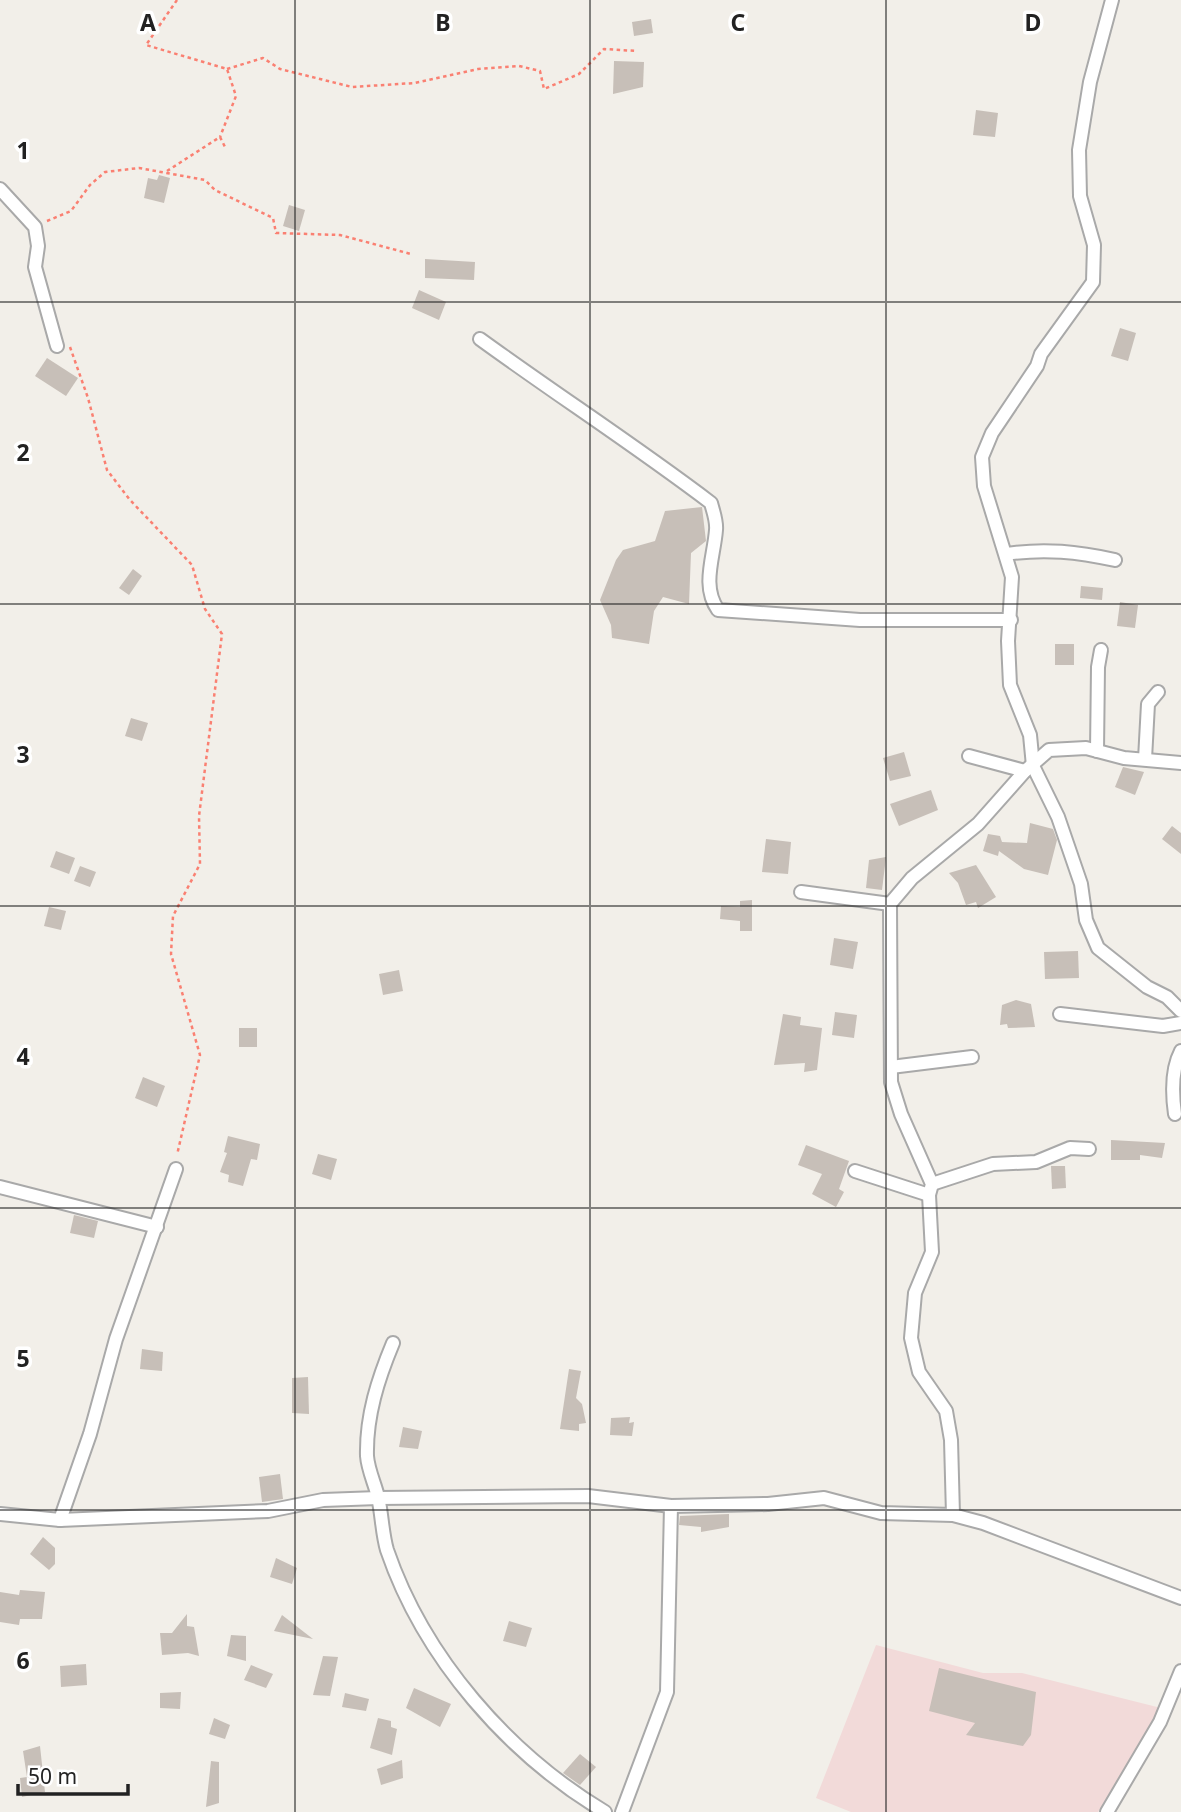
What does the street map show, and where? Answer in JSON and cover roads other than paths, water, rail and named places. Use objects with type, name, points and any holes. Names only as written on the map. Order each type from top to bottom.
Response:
[{"type":"street","points":[[1112,0],[1090,82],[1079,150],[1080,196],[1094,245],[1093,282],[1041,354],[1037,366],[992,433],[982,457],[985,486],[1012,577],[1008,641],[1010,685],[1030,735],[1029,769],[1058,817],[1080,884],[1086,920],[1098,948],[1147,987],[1167,997],[1181,1011]]},
{"type":"street","points":[[0,188],[35,227],[38,246],[35,267],[63,347]]},
{"type":"street","points":[[480,339],[546,387],[602,422],[711,503],[716,527],[710,567],[710,599],[718,610],[860,620],[1011,620]]},
{"type":"street","points":[[1007,554],[1035,549],[1065,550],[1115,559]]},
{"type":"street","points":[[1097,751],[1098,667],[1101,650]]},
{"type":"street","points":[[1145,759],[1148,704],[1158,692]]},
{"type":"street","points":[[953,1516],[951,1440],[946,1411],[919,1371],[912,1338],[915,1293],[932,1252],[930,1189],[891,1082],[890,904],[912,878],[978,824],[1049,750],[1097,751],[1124,758],[1181,763]]},
{"type":"street","points":[[969,756],[1029,769]]},
{"type":"street","points":[[801,892],[890,904]]},
{"type":"street","points":[[1060,1014],[1163,1026],[1181,1023]]},
{"type":"street","points":[[1175,1114],[1172,1096],[1175,1062],[1181,1051]]},
{"type":"street","points":[[891,1067],[971,1057]]},
{"type":"street","points":[[855,1171],[930,1189],[993,1164],[1036,1162],[1070,1148],[1089,1149]]},
{"type":"street","points":[[60,1520],[90,1434],[116,1339],[176,1169]]},
{"type":"street","points":[[0,1186],[157,1227]]},
{"type":"street","points":[[393,1343],[374,1390],[367,1457],[378,1498],[386,1548],[412,1607],[441,1656],[497,1725],[555,1780],[605,1812]]},
{"type":"street","points":[[0,1514],[60,1520],[268,1511],[323,1500],[378,1498],[588,1496],[671,1506],[768,1504],[824,1498],[881,1513],[953,1516],[983,1522],[1181,1598]]},
{"type":"street","points":[[622,1812],[667,1692],[671,1506]]},
{"type":"street","points":[[1107,1812],[1160,1721],[1181,1671]]}]
